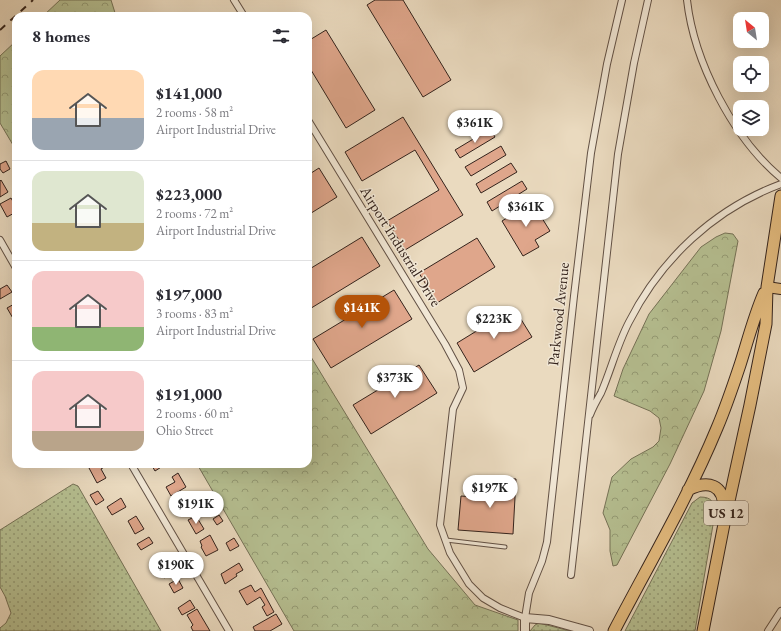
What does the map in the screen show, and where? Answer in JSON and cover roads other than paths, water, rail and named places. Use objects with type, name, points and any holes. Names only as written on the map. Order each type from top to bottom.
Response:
[{"type":"highway","name":"US 12","points":[[703,631],[766,324],[767,287],[781,196]]},
{"type":"highway","name":"US 12","points":[[614,631],[688,490],[718,426],[740,365],[757,310],[767,287]]},
{"type":"highway","points":[[688,490],[705,484],[716,488],[719,491],[724,503],[724,524]]},
{"type":"main road","points":[[767,287],[781,289]]},
{"type":"street","points":[[234,0],[242,12]]},
{"type":"street","name":"Parkwood Avenue","points":[[525,631],[525,618],[529,593],[548,542],[573,303],[592,153],[607,64],[622,0]]},
{"type":"street","points":[[571,575],[587,420],[618,154],[634,64],[648,0]]},
{"type":"street","points":[[687,0],[689,17],[699,54],[713,87],[743,138],[768,167],[781,178]]},
{"type":"street","name":"Airport Industrial Drive","points":[[312,127],[442,339],[458,370],[463,388],[453,409],[440,525],[444,539],[459,570],[469,584],[483,598],[500,608],[525,618],[550,620],[589,631]]},
{"type":"street","points":[[587,420],[601,393],[628,322],[655,278],[693,236],[743,200],[781,184]]},
{"type":"street","points":[[0,240],[12,261]]},
{"type":"street","points":[[133,468],[229,631]]},
{"type":"street","points":[[768,631],[781,611]]},
{"type":"lane","points":[[444,539],[505,547]]},
{"type":"railway","points":[[20,12],[33,0]]},
{"type":"railway","points":[[0,30],[12,19]]}]
